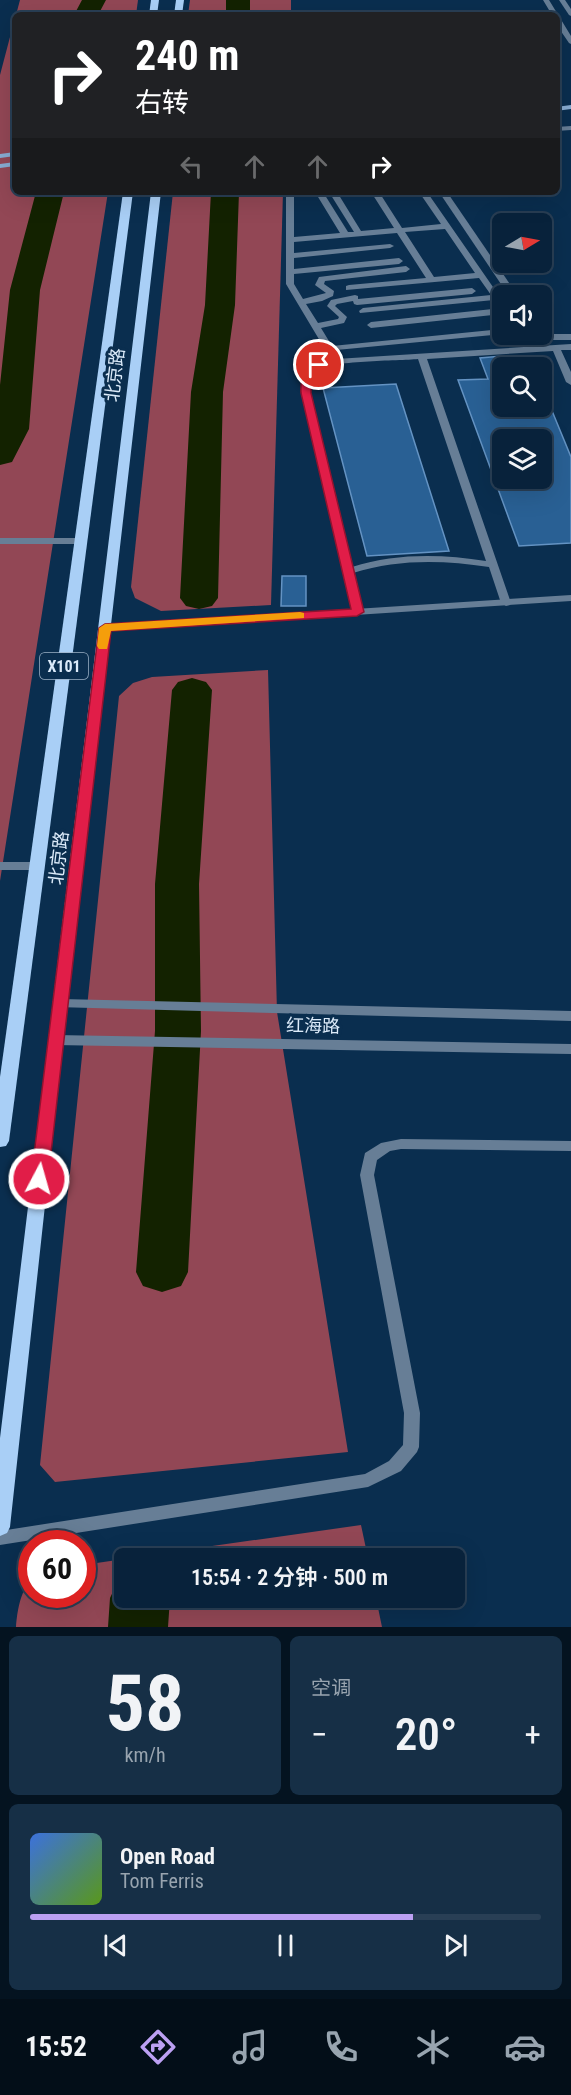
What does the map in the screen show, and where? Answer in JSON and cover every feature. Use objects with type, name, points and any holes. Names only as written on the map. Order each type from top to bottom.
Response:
[{"type":"main road","name":"北京路","points":[[0,1141],[128,195]]},
{"type":"main road","name":"北京路","points":[[0,1527],[55,1040],[156,195]]},
{"type":"street","points":[[562,0],[571,14]]},
{"type":"street","points":[[560,23],[571,42]]},
{"type":"street","points":[[290,195],[290,284],[329,349],[492,327]]},
{"type":"street","points":[[321,195],[345,235]]},
{"type":"street","points":[[335,195],[359,234]]},
{"type":"street","points":[[377,195],[435,280],[448,293]]},
{"type":"street","points":[[425,195],[492,290]]},
{"type":"street","points":[[445,195],[506,285]]},
{"type":"street","points":[[290,240],[447,226]]},
{"type":"street","points":[[290,256],[390,246]]},
{"type":"street","points":[[301,302],[327,297],[330,291],[319,285],[319,282],[339,271],[399,261]]},
{"type":"street","points":[[290,272],[406,269]]},
{"type":"street","points":[[339,271],[381,341]]},
{"type":"street","points":[[349,288],[481,275]]},
{"type":"street","points":[[315,326],[341,321],[343,317],[341,313],[333,310],[331,306],[334,302],[448,293],[492,293]]},
{"type":"street","points":[[363,311],[492,293]]},
{"type":"street","points":[[371,325],[492,312]]},
{"type":"street","points":[[381,341],[492,333]]},
{"type":"street","points":[[552,337],[571,337]]},
{"type":"street","points":[[357,612],[306,393],[306,380],[310,371],[319,365],[571,347]]},
{"type":"street","points":[[556,348],[571,382]]},
{"type":"street","points":[[422,357],[506,603]]},
{"type":"street","points":[[0,541],[81,541]]},
{"type":"street","points":[[348,572],[372,563],[410,558],[449,558],[493,565]]},
{"type":"street","points":[[105,628],[571,598]]},
{"type":"street","points":[[0,866],[37,866]]},
{"type":"street","name":"红海路","points":[[61,1004],[571,1016]]},
{"type":"street","name":"红海路","points":[[55,1040],[571,1049]]},
{"type":"street","points":[[0,1538],[368,1480],[395,1466],[411,1447],[412,1413],[367,1175],[370,1157],[386,1146],[401,1144],[571,1146]]},
{"type":"shaded area","points":[[20,0],[138,0],[136,12],[17,12]]},
{"type":"shaded area","points":[[190,0],[291,0],[291,12],[188,12]]},
{"type":"shaded area","points":[[12,29],[12,195],[108,195],[0,881],[0,75]]},
{"type":"shaded area","points":[[173,195],[283,195],[271,605],[161,611],[135,598],[131,587]]},
{"type":"shaded area","points":[[268,670],[277,1012],[348,1452],[55,1482],[40,1465],[119,696],[133,683],[152,677]]},
{"type":"shaded area","points":[[361,1525],[366,1548],[199,1548]]},
{"type":"shaded area","points":[[114,1560],[114,1608],[378,1608],[382,1627],[16,1627],[18,1608],[96,1608],[96,1563]]},
{"type":"building","points":[[502,356],[492,357],[492,417],[552,417],[552,411],[571,457],[571,543],[519,546],[498,489],[552,489],[552,429],[492,429],[492,473],[458,380],[488,379],[480,358]]},
{"type":"building","points":[[396,384],[449,551],[367,556],[323,388]]},
{"type":"building","points":[[282,576],[306,576],[306,606],[281,606]]},
{"type":"waterway","points":[[88,12],[94,0]]},
{"type":"waterway","points":[[238,0],[238,12]]},
{"type":"waterway","points":[[0,455],[12,429],[25,290],[49,195]]},
{"type":"waterway","points":[[199,598],[207,392],[220,305],[225,195]]},
{"type":"waterway","points":[[162,1272],[178,1031],[177,884],[192,690]]},
{"type":"waterway","points":[[138,1627],[139,1608]]},
{"type":"slow traffic","points":[[103,646],[105,628],[300,615]]},
{"type":"route","points":[[39,1179],[105,628],[357,612],[306,393],[306,380],[310,371],[319,365]]}]
